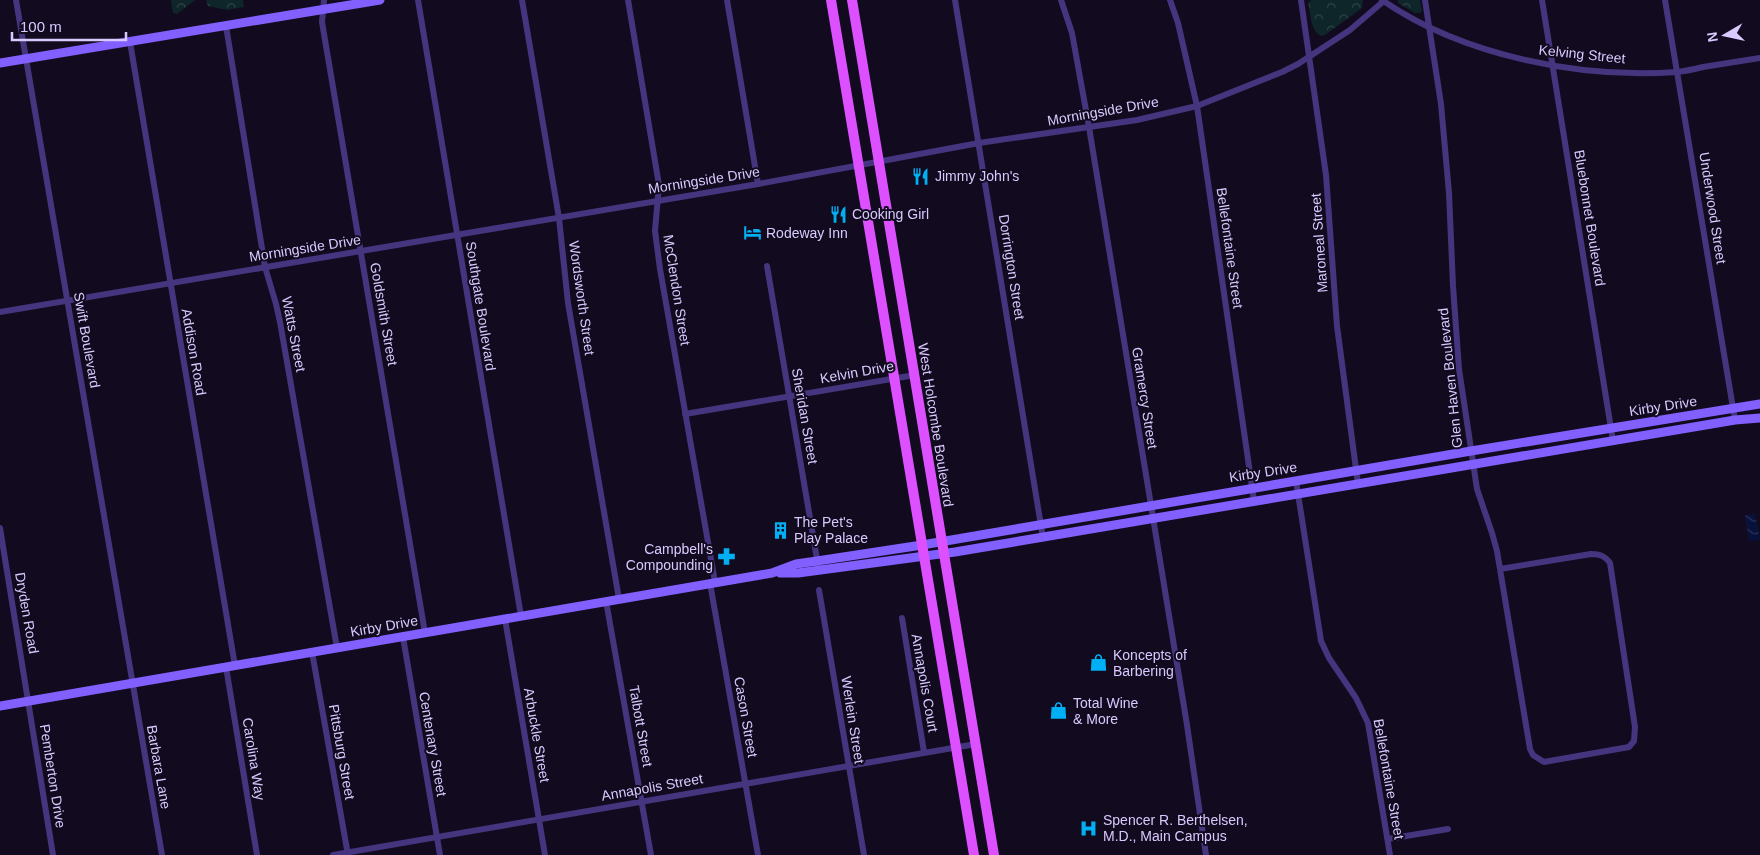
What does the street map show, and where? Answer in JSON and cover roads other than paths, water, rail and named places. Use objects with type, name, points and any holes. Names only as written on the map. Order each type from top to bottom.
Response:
[{"type":"main road","points":[[0,63],[380,0]]},
{"type":"main road","points":[[832,0],[974,855]]},
{"type":"main road","name":"West Holcombe Boulevard","points":[[852,0],[994,855]]},
{"type":"main road","name":"Kirby Drive","points":[[772,573],[796,564],[817,560],[1760,404]]},
{"type":"main road","name":"Kirby Drive","points":[[0,706],[772,573],[798,573],[1043,538],[1735,420],[1760,418]]},
{"type":"street","name":"Swift Boulevard","points":[[16,0],[132,684]]},
{"type":"street","name":"Goldsmith Street","points":[[324,0],[322,22],[425,633]]},
{"type":"street","name":"Southgate Boulevard","points":[[418,0],[520,616]]},
{"type":"street","name":"Wordsworth Street","points":[[522,0],[559,218],[568,303],[619,599]]},
{"type":"street","name":"McClendon Street","points":[[628,0],[659,185],[655,215],[657,247],[713,583]]},
{"type":"street","points":[[727,0],[758,184]]},
{"type":"street","name":"Dorrington Street","points":[[955,0],[1043,538]]},
{"type":"street","name":"Gramercy Street","points":[[1061,0],[1072,33],[1089,127],[1187,725],[1206,855]]},
{"type":"street","name":"Bellefontaine Street","points":[[1170,0],[1178,23],[1197,106],[1254,501]]},
{"type":"street","name":"Maroneal Street","points":[[1301,0],[1326,175],[1337,326],[1358,484]]},
{"type":"street","name":"Morningside Drive","points":[[0,312],[758,184],[979,143],[1137,120],[1197,106],[1282,72],[1350,30],[1384,0]]},
{"type":"street","name":"Kelving Street","points":[[1384,0],[1430,28],[1493,51],[1552,66],[1609,72],[1678,72],[1760,58]]},
{"type":"street","name":"Glen Haven Boulevard","points":[[1425,0],[1441,104],[1449,193],[1459,369],[1477,489],[1492,533],[1500,569],[1530,749],[1533,756],[1544,762],[1629,748],[1634,741],[1636,732],[1610,564],[1607,559],[1598,554],[1582,555],[1500,569]]},
{"type":"street","name":"Bluebonnet Boulevard","points":[[1542,0],[1613,441]]},
{"type":"street","name":"Underwood Street","points":[[1665,0],[1735,420]]},
{"type":"street","name":"Watts Street","points":[[226,26],[265,267],[280,322],[337,648]]},
{"type":"street","name":"Addison Road","points":[[130,42],[230,666]]},
{"type":"street","name":"Sheridan Street","points":[[767,266],[818,570]]},
{"type":"street","name":"Kelvin Drive","points":[[685,414],[915,375]]},
{"type":"street","name":"Bellefontaine Street","points":[[1296,481],[1321,641],[1329,658],[1356,698],[1368,723],[1390,855]]},
{"type":"street","name":"Dryden Road","points":[[0,528],[28,702]]},
{"type":"street","name":"Cason Street","points":[[713,583],[758,855]]},
{"type":"street","name":"Werlein Street","points":[[819,590],[864,855]]},
{"type":"street","name":"Talbott Street","points":[[606,601],[651,855]]},
{"type":"street","name":"Annapolis Court","points":[[902,618],[924,752]]},
{"type":"street","name":"Arbuckle Street","points":[[505,619],[545,855]]},
{"type":"street","name":"Centenary Street","points":[[403,637],[440,855]]},
{"type":"street","name":"Pittsburg Street","points":[[312,652],[347,854]]},
{"type":"street","name":"Carolina Way","points":[[230,666],[257,855]]},
{"type":"street","name":"Barbara Lane","points":[[132,684],[162,855]]},
{"type":"street","name":"Pemberton Drive","points":[[28,702],[54,855]]},
{"type":"street","name":"Annapolis Street","points":[[333,855],[976,744]]},
{"type":"street","points":[[1388,839],[1448,830]]},
{"type":"water","points":[[1755,514],[1760,540],[1749,541],[1745,515]]},
{"type":"place","name":"Jimmy John's","points":[[921,176]]},
{"type":"place","name":"Cooking Girl","points":[[838,214]]},
{"type":"place","name":"Rodeway Inn","points":[[752,233]]},
{"type":"place","name":"The Pet's Play Palace","points":[[780,530]]},
{"type":"place","name":"Campbell's Compounding","points":[[727,557]]},
{"type":"place","name":"Koncepts of Barbering","points":[[1099,663]]},
{"type":"place","name":"Total Wine & More","points":[[1059,711]]},
{"type":"place","name":"Spencer R. Berthelsen, M.D., Main Campus","points":[[1089,828]]}]
